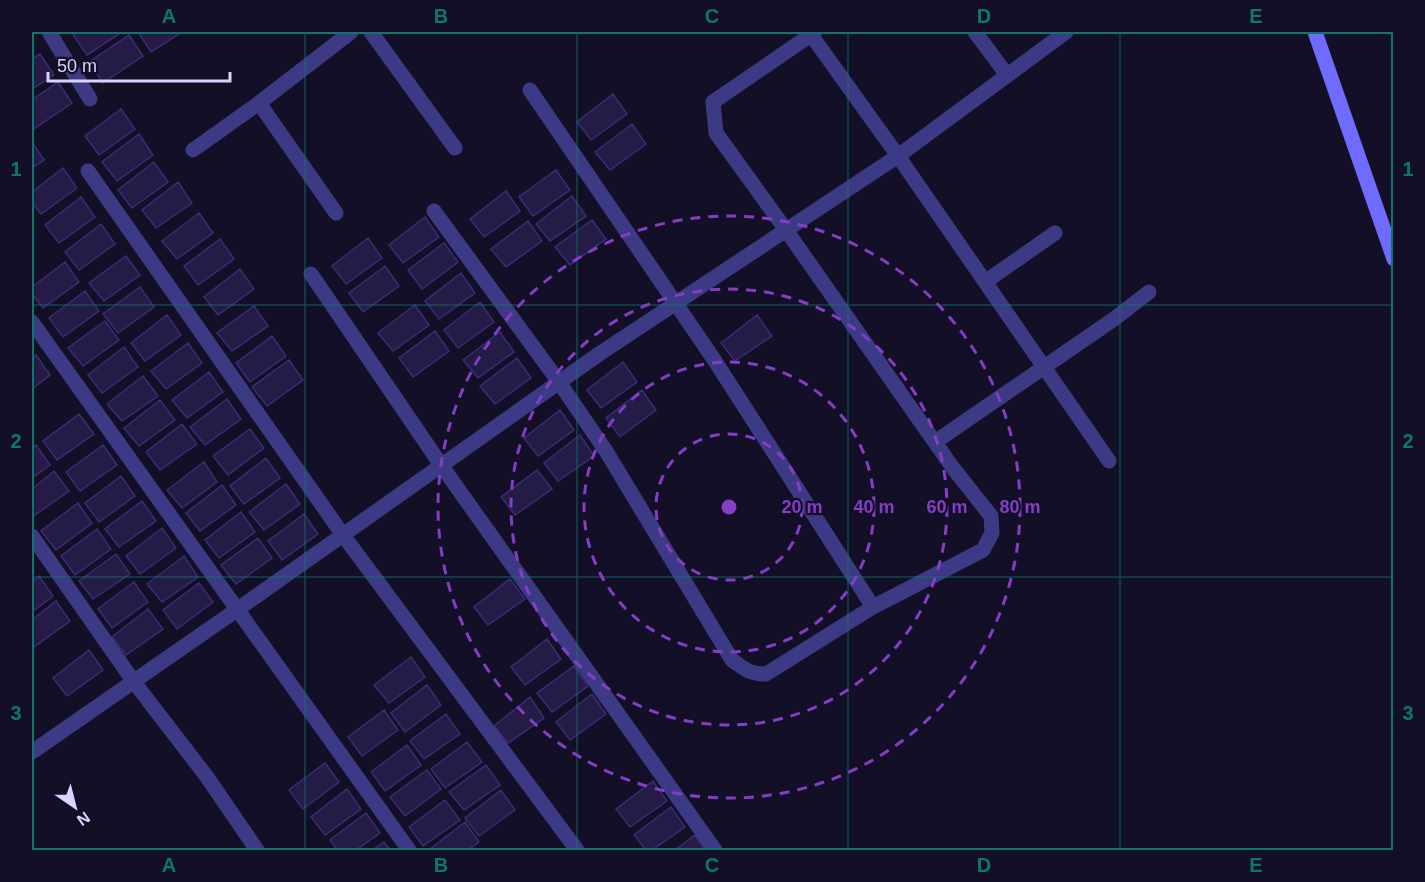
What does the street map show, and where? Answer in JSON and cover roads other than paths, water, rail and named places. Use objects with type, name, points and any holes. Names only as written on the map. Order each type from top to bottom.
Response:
[{"type":"street","points":[[49,32],[90,99]]},
{"type":"street","points":[[193,150],[259,103],[351,32]]},
{"type":"street","points":[[371,32],[455,148]]},
{"type":"street","points":[[434,211],[559,382],[606,451],[732,660],[748,672],[766,674],[873,607],[983,550],[992,532],[991,516],[953,468],[716,133],[714,102],[812,32],[1109,461]]},
{"type":"street","points":[[975,32],[1007,75]]},
{"type":"street","points":[[32,752],[559,382],[898,156],[1066,32]]},
{"type":"street","points":[[1315,32],[1394,259]]},
{"type":"street","points":[[530,90],[715,361],[873,607]]},
{"type":"street","points":[[259,103],[336,213]]},
{"type":"street","points":[[88,171],[343,535],[577,850]]},
{"type":"street","points":[[985,282],[1055,232]]},
{"type":"street","points":[[311,274],[441,465],[715,850]]},
{"type":"street","points":[[935,442],[1149,292]]},
{"type":"street","points":[[32,322],[409,850]]},
{"type":"street","points":[[32,536],[134,681],[207,777],[257,850]]}]
